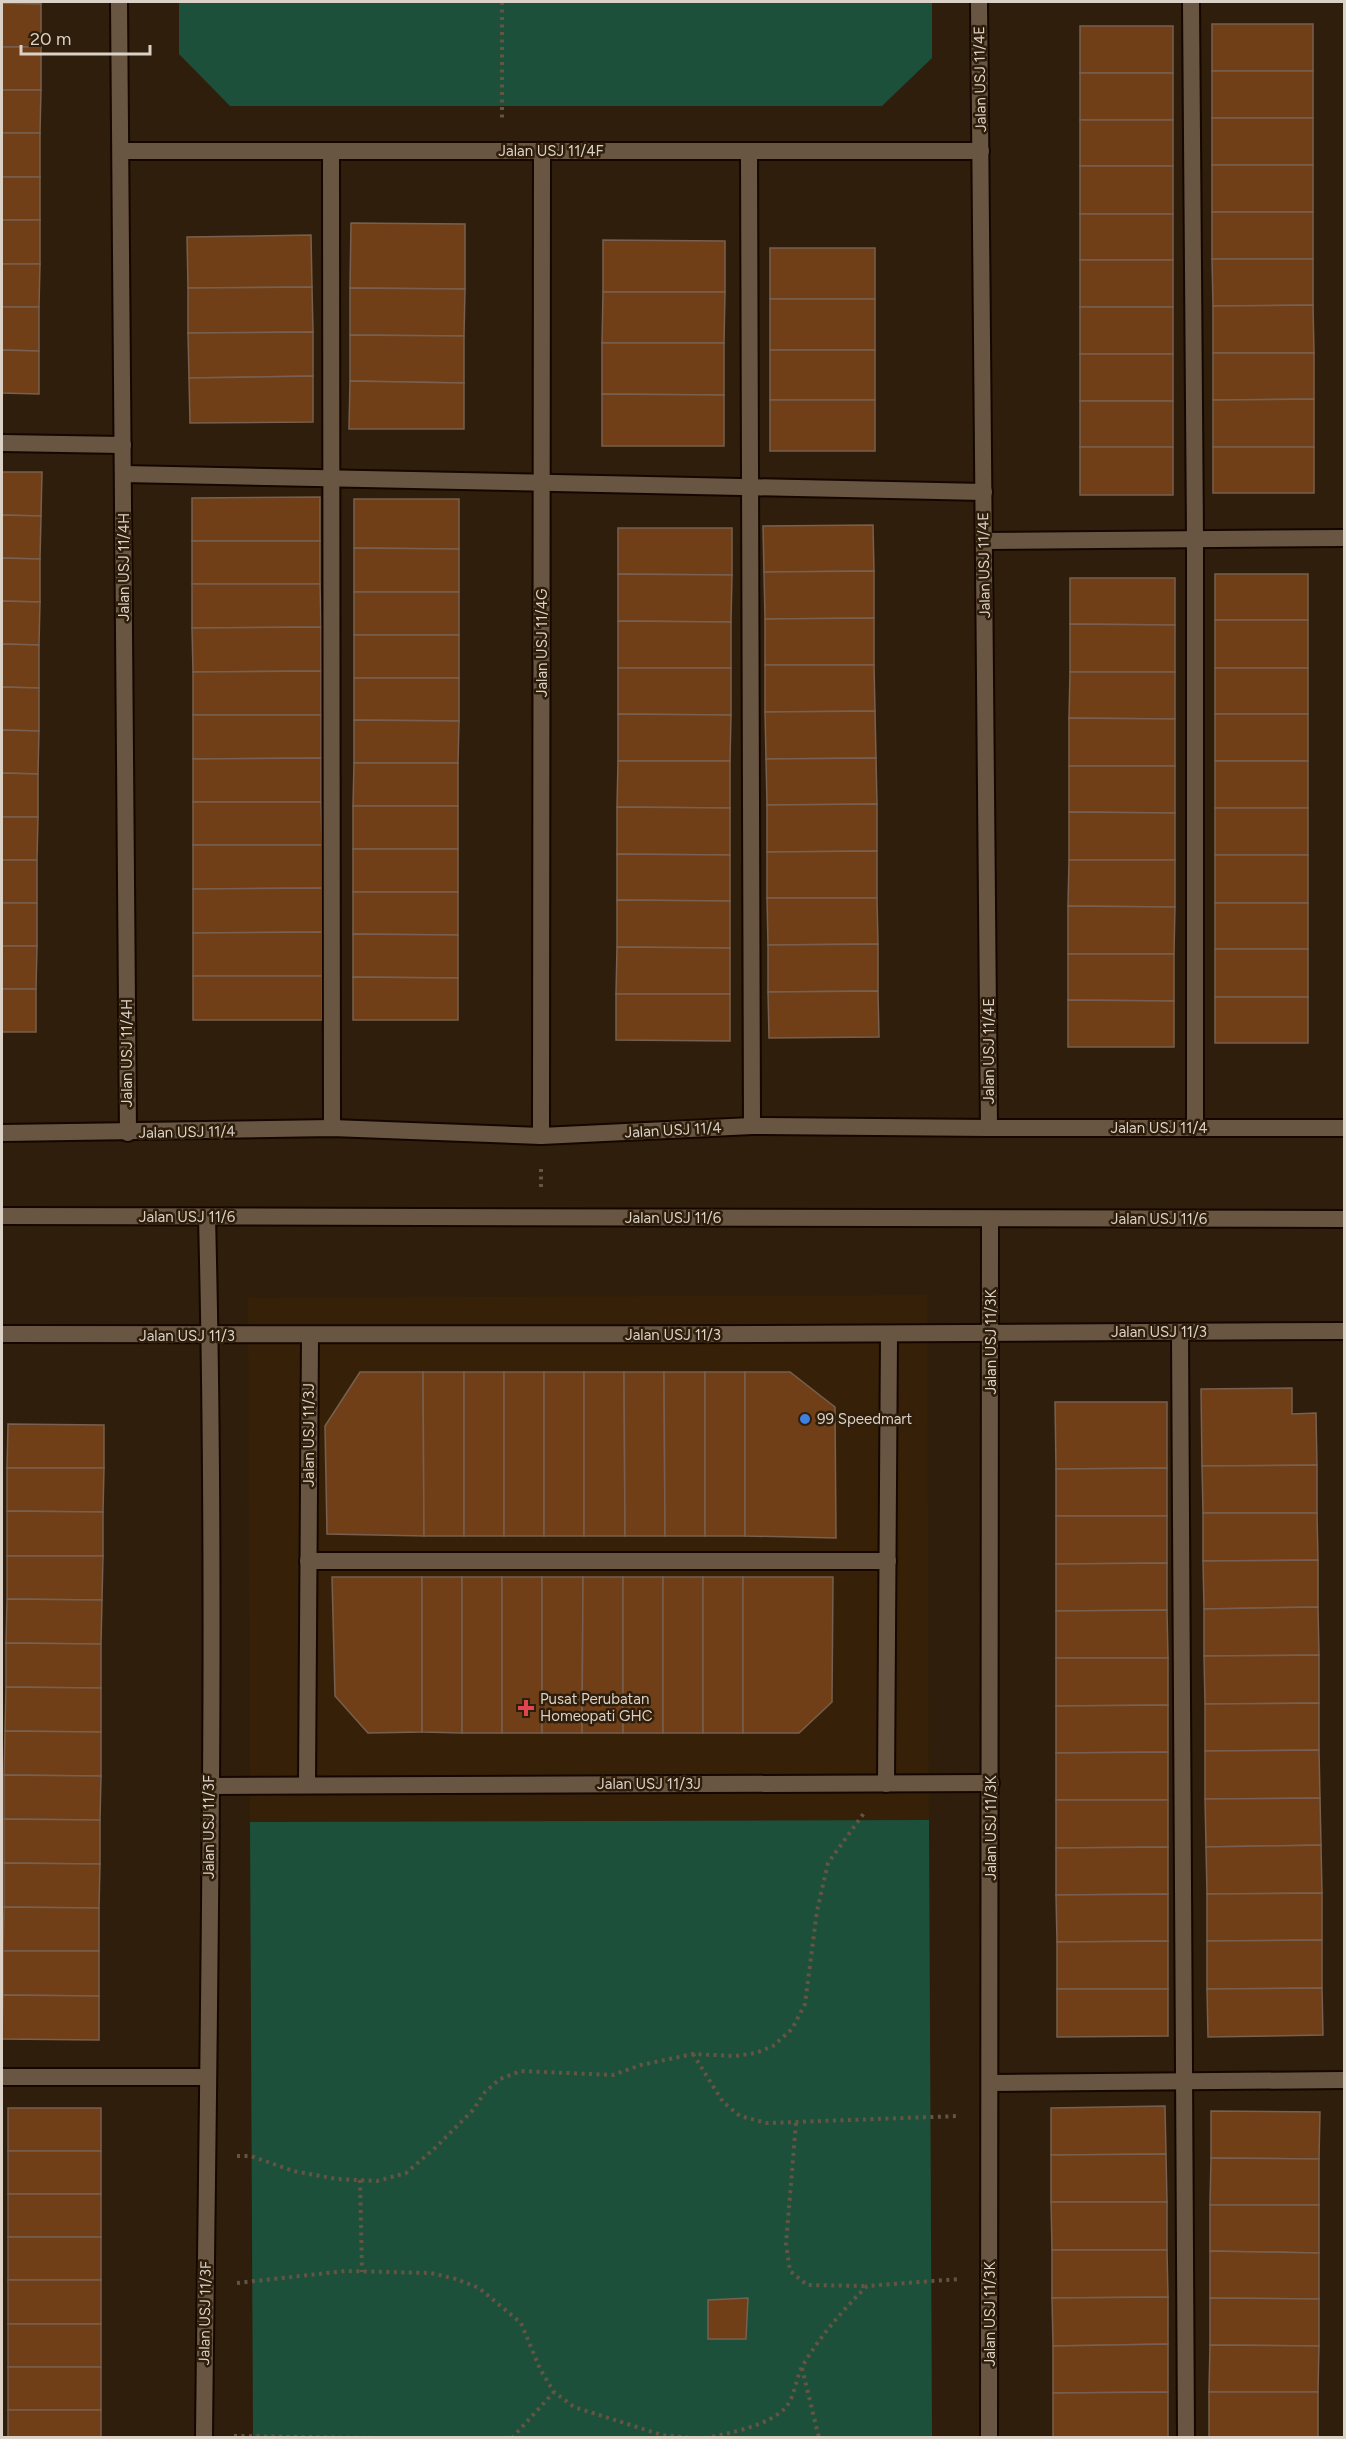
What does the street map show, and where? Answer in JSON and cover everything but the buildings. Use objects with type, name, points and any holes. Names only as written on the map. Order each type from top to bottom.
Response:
[{"type":"street","name":"Jalan USJ 11/4H","points":[[119,2],[128,1133]]},
{"type":"street","name":"Jalan USJ 11/4E","points":[[979,2],[989,1128]]},
{"type":"street","points":[[1191,2],[1195,539],[1195,1128]]},
{"type":"street","name":"Jalan USJ 11/4F","points":[[121,151],[981,151]]},
{"type":"street","points":[[331,151],[333,1128]]},
{"type":"street","name":"Jalan USJ 11/4G","points":[[541,1136],[542,151]]},
{"type":"street","points":[[749,151],[748,487],[752,1126]]},
{"type":"street","points":[[2,443],[123,445]]},
{"type":"street","points":[[123,474],[984,492]]},
{"type":"street","points":[[984,541],[1344,538]]},
{"type":"street","name":"Jalan USJ 11/4","points":[[2,1133],[128,1133],[333,1128],[541,1136],[752,1126],[1344,1128]]},
{"type":"street","name":"Jalan USJ 11/6","points":[[2,1216],[1344,1220]]},
{"type":"street","name":"Jalan USJ 11/3F","points":[[204,2436],[210,1786],[210,1336],[207,1217]]},
{"type":"street","name":"Jalan USJ 11/3K","points":[[990,1219],[990,2438]]},
{"type":"street","name":"Jalan USJ 11/3","points":[[2,1334],[890,1335],[1344,1331]]},
{"type":"street","points":[[1180,1332],[1186,2438]]},
{"type":"street","points":[[886,1784],[890,1335]]},
{"type":"street","name":"Jalan USJ 11/3J","points":[[307,1785],[310,1336]]},
{"type":"street","points":[[308,1561],[888,1562]]},
{"type":"street","name":"Jalan USJ 11/3J","points":[[210,1786],[991,1783]]},
{"type":"street","points":[[2,2077],[208,2077]]},
{"type":"street","points":[[990,2083],[1344,2080]]},
{"type":"path","points":[[501,151],[502,2]]},
{"type":"path","points":[[541,1136],[541,1217]]},
{"type":"path","points":[[207,2155],[251,2156],[293,2171],[377,2181],[406,2173],[473,2110],[485,2092],[500,2079],[521,2071],[613,2075],[693,2054],[735,2056],[756,2053],[773,2046],[792,2029],[805,2004],[817,1911],[828,1863],[886,1784]]},
{"type":"path","points":[[693,2054],[723,2102],[740,2116],[768,2123],[990,2114]]},
{"type":"path","points":[[796,2123],[786,2244],[790,2271],[807,2285],[867,2286],[990,2276]]},
{"type":"path","points":[[360,2180],[362,2272]]},
{"type":"path","points":[[206,2283],[252,2283],[345,2271],[431,2273],[456,2279],[479,2288],[521,2323],[540,2369],[554,2392],[574,2408],[662,2436],[692,2438]]},
{"type":"path","points":[[705,2438],[735,2433],[763,2422],[786,2408],[802,2367],[821,2337],[867,2286]]},
{"type":"path","points":[[802,2367],[819,2438]]},
{"type":"path","points":[[512,2438],[554,2392]]},
{"type":"path","points":[[204,2436],[383,2438]]},
{"type":"shaded area","points":[[927,1295],[929,1820],[250,1822],[248,1298]]},
{"type":"green space","points":[[179,2],[932,2],[932,58],[882,106],[230,106],[179,54]]},
{"type":"green space","points":[[929,1820],[932,2437],[253,2437],[250,1822]]},
{"type":"place","name":"99 Speedmart","points":[[805,1419]]},
{"type":"place","name":"Pusat Perubatan Homeopati GHC","points":[[526,1708]]}]
